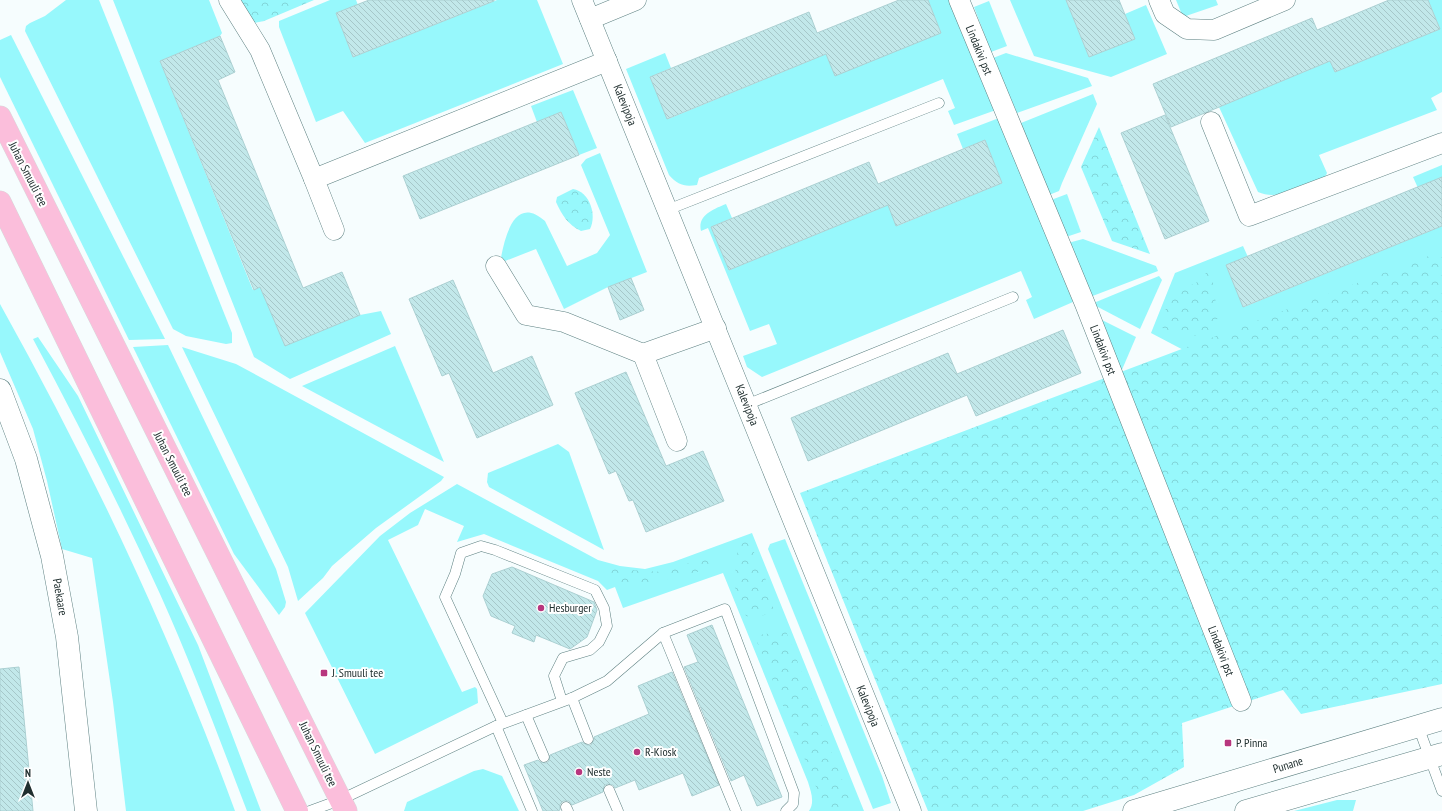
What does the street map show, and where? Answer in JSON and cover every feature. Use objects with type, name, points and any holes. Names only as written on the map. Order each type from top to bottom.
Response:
[{"type":"main road","name":"Juhan Smuuli tee","points":[[0,117],[345,807]]},
{"type":"main road","points":[[0,202],[297,811]]},
{"type":"main road","name":"Paekaare","points":[[0,390],[26,458],[52,556],[67,637],[86,811]]},
{"type":"main road","name":"Punane","points":[[1134,811],[1442,719]]},
{"type":"main road","points":[[1246,811],[1436,756]]},
{"type":"street","points":[[229,0],[260,50],[334,230]]},
{"type":"street","name":"Kalevipoja","points":[[582,0],[911,811]]},
{"type":"street","points":[[590,19],[636,0]]},
{"type":"street","name":"Lindakivi pst","points":[[959,0],[1085,304],[1241,701]]},
{"type":"street","points":[[1159,0],[1165,14],[1187,29],[1214,30],[1285,0]]},
{"type":"street","points":[[314,179],[607,61]]},
{"type":"street","points":[[1211,122],[1250,216],[1442,143]]},
{"type":"street","points":[[496,266],[526,315],[564,322],[643,354],[716,328]]},
{"type":"street","points":[[643,354],[677,441]]},
{"type":"lane","points":[[668,210],[939,103]]},
{"type":"lane","points":[[746,404],[1013,297]]},
{"type":"lane","points":[[532,811],[499,725],[445,597],[461,553],[481,546],[510,555],[595,590],[604,608],[607,626],[599,642],[590,650],[563,658],[554,676],[588,739]]},
{"type":"lane","points":[[310,811],[345,807],[499,725],[567,700],[607,681],[663,633],[725,609],[794,793],[793,804],[786,811]]},
{"type":"lane","points":[[663,633],[736,811]]},
{"type":"lane","points":[[526,715],[544,757]]},
{"type":"lane","points":[[1418,726],[1436,756],[1442,791]]},
{"type":"lane","points":[[609,790],[618,811]]},
{"type":"green space","points":[[66,0],[99,0],[232,333],[232,343],[226,344],[186,336],[173,329],[25,31],[26,26],[45,16]]},
{"type":"green space","points":[[113,0],[209,0],[222,33],[220,36],[160,61],[253,290],[260,287],[285,345],[360,315],[381,311],[391,334],[290,379],[254,357]]},
{"type":"green space","points":[[240,0],[314,0],[264,21],[249,24]]},
{"type":"green space","points":[[330,0],[356,0],[358,5],[336,13],[353,57],[497,0],[537,0],[563,64],[365,143],[343,111],[316,122],[279,27],[279,21]]},
{"type":"green space","points":[[928,0],[951,0],[996,110],[954,125],[948,111],[955,108],[943,79],[699,178],[697,185],[688,186],[682,184],[675,181],[669,175],[626,69],[665,53],[671,68],[650,77],[668,119],[826,54],[941,33]]},
{"type":"green space","points":[[1010,0],[1066,0],[1089,57],[1134,39],[1125,14],[1146,5],[1167,54],[1111,77],[1034,56]]},
{"type":"green space","points":[[1176,0],[1216,0],[1218,5],[1183,17]]},
{"type":"green space","points":[[1428,0],[1442,0],[1442,92],[1431,98],[1437,110],[1319,155],[1327,173],[1325,177],[1283,194],[1266,195],[1258,192],[1219,107],[1330,61],[1335,72],[1440,29]]},
{"type":"green space","points":[[989,1],[1007,46],[991,52],[974,7]]},
{"type":"green space","points":[[11,35],[165,339],[129,340],[0,77],[0,40]]},
{"type":"green space","points":[[1006,53],[1088,78],[1092,86],[1017,113],[993,58]]},
{"type":"green space","points":[[573,90],[597,148],[579,155],[561,112],[537,122],[531,106]]},
{"type":"green space","points":[[1093,94],[1097,104],[1059,191],[1049,195],[1021,123]]},
{"type":"green space","points":[[999,118],[1073,302],[1034,319],[1026,300],[1032,297],[1021,271],[762,377],[747,367],[743,356],[777,344],[769,324],[750,331],[708,228],[701,231],[700,225],[708,213],[726,204],[732,218],[711,227],[729,270],[888,205],[897,226],[1002,183],[985,140],[963,149],[957,134]]},
{"type":"green space","points":[[1099,127],[1150,254],[1112,241],[1081,167]]},
{"type":"green space","points":[[600,153],[647,272],[608,287],[564,309],[536,249],[500,263],[504,243],[512,223],[518,216],[525,213],[534,214],[545,221],[567,266],[597,253],[610,235],[581,165],[586,159]]},
{"type":"green space","points":[[1442,165],[1442,188],[1418,188],[1413,177]]},
{"type":"green space","points":[[573,189],[579,191],[588,199],[593,217],[590,229],[581,231],[572,226],[563,215],[556,202],[557,197]]},
{"type":"green space","points":[[1067,194],[1081,232],[1066,237],[1051,200]]},
{"type":"green space","points":[[1442,226],[1442,356],[1397,462],[1151,333],[1175,273],[1243,246],[1248,257],[1226,265],[1244,307]]},
{"type":"green space","points":[[1083,239],[1156,266],[1158,271],[1090,297],[1068,243]]},
{"type":"green space","points":[[1442,251],[1442,684],[1301,714],[1283,690],[1182,723],[1184,767],[1134,795],[1083,811],[928,811],[800,493]]},
{"type":"green space","points":[[1211,268],[1218,318],[1205,336],[1186,336],[1174,334],[1163,329],[1158,324],[1170,301],[1171,289],[1195,284]]},
{"type":"green space","points":[[1159,276],[1162,280],[1140,329],[1096,306],[1096,302]]},
{"type":"green space","points":[[0,304],[66,427],[128,553],[184,681],[235,811],[126,811],[113,702],[92,558],[62,549],[47,481],[33,429],[0,352]]},
{"type":"green space","points":[[1098,318],[1136,337],[1121,372]]},
{"type":"green space","points":[[38,337],[78,396],[198,645],[261,811],[247,811],[216,729],[172,621],[99,466],[33,339]]},
{"type":"green space","points":[[168,345],[276,569],[286,602],[285,607],[279,615],[234,554],[133,347]]},
{"type":"green space","points":[[395,346],[444,462],[302,386]]},
{"type":"green space","points":[[182,347],[236,364],[444,477],[441,481],[376,528],[332,566],[323,578],[298,601],[288,567]]},
{"type":"green space","points":[[558,444],[569,452],[604,550],[489,487],[487,482],[488,473]]},
{"type":"green space","points":[[457,484],[598,560],[620,566],[645,569],[673,562],[752,533],[864,811],[809,811],[812,801],[808,782],[723,573],[623,608],[615,587],[607,590],[598,581],[484,534],[457,542],[464,526],[425,509],[418,525],[388,540],[462,692],[475,687],[477,689],[478,703],[375,754],[305,613],[380,536],[410,513]]},
{"type":"green space","points":[[785,539],[882,776],[891,803],[873,809],[768,549],[770,544]]},
{"type":"green space","points":[[746,541],[750,543],[766,580],[774,611],[756,618],[746,616],[734,585],[738,546]]},
{"type":"green space","points":[[709,556],[714,556],[717,560],[715,565],[674,581],[668,580],[667,574],[675,568]]},
{"type":"green space","points":[[612,569],[663,572],[664,576],[659,584],[637,587],[624,585],[612,578],[606,572]]},
{"type":"green space","points":[[786,631],[851,803],[837,811],[825,809],[757,642],[758,635]]},
{"type":"green space","points":[[483,769],[502,776],[519,811],[404,811],[407,802],[474,771]]},
{"type":"green space","points":[[1337,800],[1356,800],[1353,811],[1294,811]]},
{"type":"building","points":[[369,0],[494,1],[353,57],[336,13]]},
{"type":"building","points":[[899,0],[928,0],[941,33],[835,76],[826,54],[667,119],[650,77],[809,12],[817,33]]},
{"type":"building","points":[[1066,0],[1119,0],[1135,39],[1089,57]]},
{"type":"building","points":[[1389,0],[1428,0],[1440,29],[1335,72],[1330,61],[1171,127],[1153,84],[1312,18],[1317,30]]},
{"type":"building","points":[[220,36],[235,72],[218,80],[303,288],[342,272],[360,315],[285,346],[260,287],[254,290],[160,61]]},
{"type":"building","points":[[561,112],[579,155],[420,219],[403,176]]},
{"type":"building","points":[[1165,115],[1209,221],[1165,239],[1121,133]]},
{"type":"building","points":[[985,140],[1002,183],[896,226],[888,205],[729,270],[711,227],[869,162],[878,184]]},
{"type":"building","points":[[1442,177],[1442,226],[1243,307],[1226,265]]},
{"type":"building","points":[[631,278],[644,310],[620,320],[608,287]]},
{"type":"building","points":[[453,280],[493,373],[532,356],[553,405],[477,438],[449,373],[442,376],[409,299]]},
{"type":"building","points":[[1063,330],[1081,373],[976,416],[967,395],[808,461],[791,418],[948,353],[957,374]]},
{"type":"building","points":[[626,372],[666,466],[703,451],[724,501],[646,532],[633,500],[629,501],[616,471],[609,474],[575,393]]},
{"type":"building","name":"Hesburger","points":[[512,567],[594,602],[597,610],[587,637],[570,649],[536,635],[534,642],[512,633],[515,626],[491,616],[483,596],[492,574]]},
{"type":"building","points":[[712,625],[782,797],[757,806],[744,775],[731,781],[684,667],[698,662],[687,635]]},
{"type":"building","points":[[19,667],[33,811],[0,811],[0,669]]},
{"type":"building","points":[[672,672],[719,785],[692,796],[683,773],[639,790],[635,780],[615,788],[613,785],[607,784],[604,786],[603,792],[572,805],[569,801],[563,801],[560,804],[560,810],[557,811],[543,811],[524,765],[538,760],[546,763],[549,761],[550,755],[582,742],[587,745],[591,745],[594,737],[649,714],[638,686]]},
{"type":"place","name":"Hesburger","points":[[541,608]]},
{"type":"place","name":"J. Smuuli tee","points":[[324,673]]},
{"type":"place","name":"P. Pinna","points":[[1228,743]]},
{"type":"place","name":"R-Kiosk","points":[[637,752]]},
{"type":"place","name":"Neste","points":[[579,772]]}]
